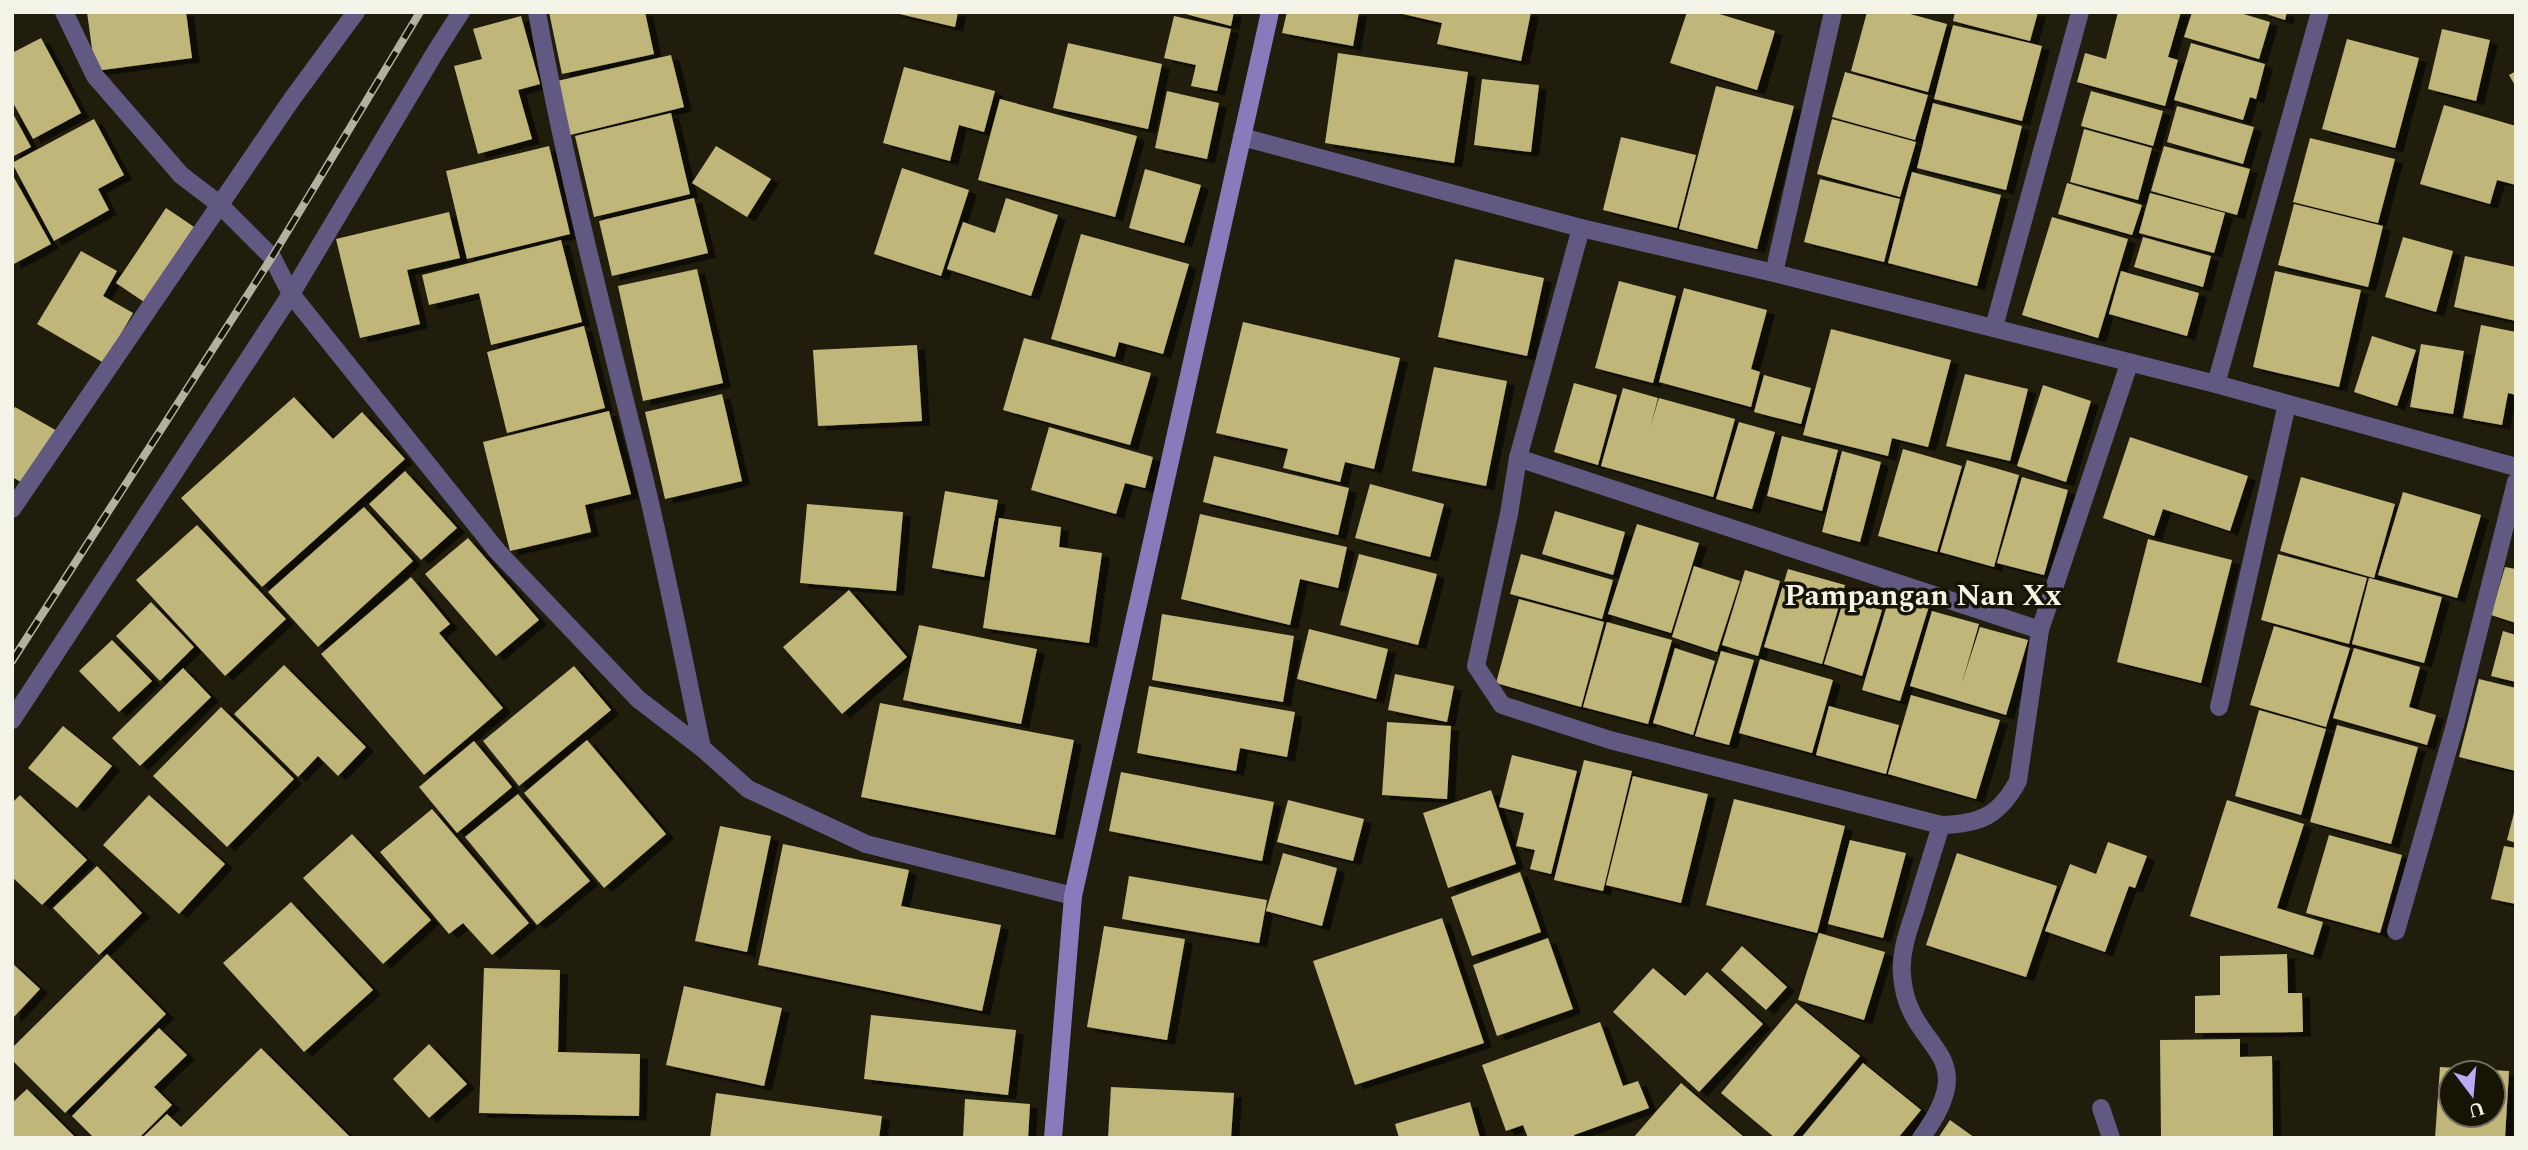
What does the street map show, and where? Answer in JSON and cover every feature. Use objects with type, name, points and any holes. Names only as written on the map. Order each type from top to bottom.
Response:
[{"type":"main road","points":[[1053,1138],[1073,896],[1270,12]]},
{"type":"street","points":[[64,12],[95,76],[181,175],[219,204],[272,257],[291,294],[498,552],[638,699],[702,748],[748,789],[866,844],[1073,896]]},
{"type":"street","points":[[12,509],[219,204],[356,12]]},
{"type":"street","points":[[12,720],[291,294],[461,12]]},
{"type":"street","points":[[537,12],[599,297],[670,594],[702,748]]},
{"type":"street","points":[[1774,273],[1833,12]]},
{"type":"street","points":[[1994,327],[2080,12]]},
{"type":"street","points":[[2216,384],[2320,12]]},
{"type":"street","points":[[1242,137],[1581,228],[1994,327],[2129,364],[2216,384],[2516,467]]},
{"type":"street","points":[[1581,228],[1518,458],[1509,514],[1476,666],[1502,705],[1610,740],[1941,825],[1967,824],[1989,816],[2008,799],[2018,781],[2040,630],[2129,364]]},
{"type":"street","points":[[2220,707],[2287,404]]},
{"type":"street","points":[[1518,458],[2040,630]]},
{"type":"street","points":[[2396,931],[2455,724],[2516,482]]},
{"type":"street","points":[[1921,1138],[1944,1100],[1948,1079],[1942,1056],[1916,1022],[1905,1000],[1901,972],[1904,947],[1941,825]]},
{"type":"street","points":[[2101,1108],[2111,1138]]},
{"type":"building","points":[[87,12],[186,12],[192,58],[95,71]]},
{"type":"building","points":[[549,12],[645,12],[654,54],[562,74]]},
{"type":"building","points":[[891,12],[958,12],[955,27]]},
{"type":"building","points":[[1178,12],[1234,12],[1231,26]]},
{"type":"building","points":[[1287,12],[1359,12],[1353,46],[1282,33]]},
{"type":"building","points":[[1394,12],[1531,12],[1521,61],[1437,44],[1442,23]]},
{"type":"building","points":[[1687,12],[1713,12],[1775,31],[1757,90],[1670,63]]},
{"type":"building","points":[[1867,12],[1903,12],[1947,24],[1928,92],[1851,71]]},
{"type":"building","points":[[1955,12],[2038,12],[2030,41],[1953,21]]},
{"type":"building","points":[[2118,12],[2181,12],[2168,57],[2178,60],[2165,106],[2077,82],[2085,53],[2106,59]]},
{"type":"building","points":[[2192,12],[2237,12],[2270,22],[2259,59],[2184,37]]},
{"type":"building","points":[[2260,12],[2287,12],[2285,20]]},
{"type":"building","points":[[521,16],[540,84],[518,90],[532,139],[478,154],[454,66],[482,59],[473,29]]},
{"type":"building","points":[[1174,16],[1231,29],[1217,91],[1191,86],[1196,65],[1164,58]]},
{"type":"building","points":[[1953,25],[2042,46],[2022,121],[1934,99]]},
{"type":"building","points":[[2442,29],[2490,40],[2476,101],[2428,89]]},
{"type":"building","points":[[41,38],[81,113],[33,139],[12,101],[12,53]]},
{"type":"building","points":[[2347,39],[2419,58],[2395,148],[2322,129]]},
{"type":"building","points":[[1068,43],[1162,64],[1148,129],[1053,108]]},
{"type":"building","points":[[2191,43],[2265,64],[2256,99],[2250,97],[2243,120],[2174,100]]},
{"type":"building","points":[[1338,53],[1468,72],[1454,163],[1325,143]]},
{"type":"building","points":[[671,55],[684,107],[570,135],[557,81]]},
{"type":"building","points":[[904,67],[995,91],[984,132],[959,125],[950,161],[883,143]]},
{"type":"building","points":[[2516,71],[2516,87],[2509,75]]},
{"type":"building","points":[[1845,72],[1928,95],[1915,140],[1832,117]]},
{"type":"building","points":[[1482,79],[1539,85],[1531,152],[1474,145]]},
{"type":"building","points":[[1716,86],[1794,106],[1757,249],[1679,229]]},
{"type":"building","points":[[1167,91],[1219,103],[1207,159],[1155,148]]},
{"type":"building","points":[[2091,91],[2163,111],[2153,146],[2081,126]]},
{"type":"building","points":[[1000,99],[1137,136],[1115,217],[978,180]]},
{"type":"building","points":[[1933,103],[2022,126],[2006,190],[1917,168]]},
{"type":"building","points":[[2444,105],[2516,126],[2516,185],[2497,180],[2490,204],[2420,184]]},
{"type":"building","points":[[2177,106],[2254,127],[2243,164],[2167,142]]},
{"type":"building","points":[[12,112],[31,147],[12,157]]},
{"type":"building","points":[[671,113],[690,194],[594,217],[575,136]]},
{"type":"building","points":[[94,119],[124,175],[98,189],[109,210],[54,241],[12,163]]},
{"type":"building","points":[[1832,119],[1916,142],[1900,197],[1817,174]]},
{"type":"building","points":[[2084,129],[2152,148],[2138,200],[2070,182]]},
{"type":"building","points":[[1621,137],[1696,155],[1677,228],[1603,210]]},
{"type":"building","points":[[2310,138],[2395,159],[2378,223],[2293,202]]},
{"type":"building","points":[[549,146],[570,234],[467,259],[446,171]]},
{"type":"building","points":[[716,146],[771,179],[747,217],[692,183]]},
{"type":"building","points":[[2164,146],[2250,169],[2237,215],[2151,191]]},
{"type":"building","points":[[902,168],[969,190],[941,276],[874,254]]},
{"type":"building","points":[[1145,169],[1201,185],[1184,243],[1129,228]]},
{"type":"building","points":[[1912,172],[2001,195],[1977,286],[1888,263]]},
{"type":"building","points":[[12,174],[51,244],[12,265]]},
{"type":"building","points":[[1820,179],[1900,199],[1884,262],[1804,242]]},
{"type":"building","points":[[2067,183],[2142,205],[2132,235],[2058,214]]},
{"type":"building","points":[[2150,193],[2225,213],[2214,253],[2139,233]]},
{"type":"building","points":[[694,198],[708,253],[612,276],[599,221]]},
{"type":"building","points":[[1006,198],[1058,215],[1031,296],[947,269],[963,222],[995,233]]},
{"type":"building","points":[[2294,204],[2383,226],[2368,287],[2278,265]]},
{"type":"building","points":[[166,208],[194,227],[144,302],[116,283]]},
{"type":"building","points":[[449,212],[460,258],[407,270],[420,324],[360,338],[336,239]]},
{"type":"building","points":[[2052,217],[2128,239],[2098,338],[2022,315]]},
{"type":"building","points":[[1081,234],[1189,264],[1163,354],[1119,342],[1115,357],[1051,339]]},
{"type":"building","points":[[2143,237],[2211,256],[2203,287],[2134,267]]},
{"type":"building","points":[[2403,237],[2453,251],[2436,312],[2385,297]]},
{"type":"building","points":[[561,240],[582,322],[491,345],[479,293],[429,305],[422,275]]},
{"type":"building","points":[[81,251],[117,271],[103,296],[133,313],[104,363],[37,324]]},
{"type":"building","points":[[2465,256],[2516,267],[2516,321],[2454,307]]},
{"type":"building","points":[[1455,259],[1544,278],[1527,356],[1438,337]]},
{"type":"building","points":[[697,269],[723,383],[643,401],[618,286]]},
{"type":"building","points":[[2121,271],[2199,293],[2187,336],[2109,314]]},
{"type":"building","points":[[2275,271],[2361,290],[2339,387],[2253,367]]},
{"type":"building","points":[[1619,281],[1676,296],[1653,383],[1595,368]]},
{"type":"building","points":[[1684,288],[1767,310],[1751,369],[1760,372],[1751,407],[1659,382]]},
{"type":"building","points":[[1243,322],[1400,358],[1374,469],[1345,462],[1340,482],[1283,468],[1288,449],[1216,433]]},
{"type":"building","points":[[2481,325],[2516,332],[2516,395],[2508,393],[2502,425],[2463,418]]},
{"type":"building","points":[[584,326],[605,408],[507,433],[487,352]]},
{"type":"building","points":[[1831,329],[1951,360],[1928,447],[1892,438],[1888,456],[1803,435]]},
{"type":"building","points":[[2372,336],[2416,350],[2397,406],[2354,392]]},
{"type":"building","points":[[1024,338],[1151,373],[1130,445],[1003,410]]},
{"type":"building","points":[[2421,344],[2464,351],[2453,414],[2410,407]]},
{"type":"building","points":[[917,345],[922,421],[818,426],[813,350]]},
{"type":"building","points":[[1434,367],[1507,381],[1486,486],[1412,471]]},
{"type":"building","points":[[1965,374],[2028,389],[2010,461],[1946,446]]},
{"type":"building","points":[[1764,375],[1811,388],[1801,424],[1754,412]]},
{"type":"building","points":[[1574,383],[1617,395],[1598,465],[1554,452]]},
{"type":"building","points":[[2043,385],[2091,401],[2066,482],[2017,466]]},
{"type":"building","points":[[1623,388],[1658,398],[1650,428],[1659,398],[1735,419],[1713,497],[1601,466]]},
{"type":"building","points":[[722,394],[742,481],[665,499],[645,412]]},
{"type":"building","points":[[294,397],[333,439],[362,412],[405,459],[262,587],[181,498]]},
{"type":"building","points":[[15,407],[57,431],[26,485],[12,477],[12,413]]},
{"type":"building","points":[[609,411],[631,494],[585,505],[591,532],[510,551],[483,442]]},
{"type":"building","points":[[1739,422],[1775,432],[1752,509],[1716,499]]},
{"type":"building","points":[[1049,427],[1153,457],[1145,488],[1125,483],[1116,514],[1031,490]]},
{"type":"building","points":[[1782,436],[1838,450],[1822,511],[1767,496]]},
{"type":"building","points":[[2130,437],[2248,476],[2230,531],[2163,509],[2154,536],[2103,518]]},
{"type":"building","points":[[1903,449],[1962,466],[1937,552],[1878,536]]},
{"type":"building","points":[[1842,451],[1881,462],[1860,542],[1822,532]]},
{"type":"building","points":[[1214,456],[1349,488],[1338,535],[1203,502]]},
{"type":"building","points":[[1967,460],[2019,475],[1994,567],[1940,552]]},
{"type":"building","points":[[405,471],[457,528],[421,560],[369,504]]},
{"type":"building","points":[[2022,477],[2068,490],[2044,575],[1997,563]]},
{"type":"building","points":[[2301,477],[2395,504],[2374,578],[2280,551]]},
{"type":"building","points":[[1370,484],[1444,504],[1430,557],[1355,538]]},
{"type":"building","points":[[945,491],[998,500],[984,577],[932,568]]},
{"type":"building","points":[[2403,492],[2481,515],[2457,598],[2378,575]]},
{"type":"building","points":[[807,504],[903,512],[896,591],[800,583]]},
{"type":"building","points":[[364,507],[413,561],[318,647],[268,592]]},
{"type":"building","points":[[1555,511],[1625,532],[1613,575],[1542,554]]},
{"type":"building","points":[[1200,514],[1347,547],[1338,588],[1300,579],[1290,625],[1181,599]]},
{"type":"building","points":[[999,518],[1061,527],[1059,547],[1102,553],[1089,643],[983,628]]},
{"type":"building","points":[[1637,524],[1699,543],[1671,633],[1608,614]]},
{"type":"building","points":[[197,525],[286,619],[225,676],[136,580]]},
{"type":"building","points":[[468,538],[539,620],[496,656],[425,574]]},
{"type":"building","points":[[2148,539],[2232,560],[2201,683],[2117,662]]},
{"type":"building","points":[[1359,554],[1437,574],[1418,645],[1340,625]]},
{"type":"building","points":[[1521,554],[1613,580],[1602,619],[1510,594]]},
{"type":"building","points":[[2278,554],[2367,578],[2349,644],[2261,620]]},
{"type":"building","points":[[1694,566],[1740,581],[1717,652],[1672,637]]},
{"type":"building","points":[[2505,567],[2516,569],[2516,623],[2491,615]]},
{"type":"building","points":[[1788,569],[1845,585],[1822,664],[1764,647]]},
{"type":"building","points":[[1745,570],[1780,581],[1758,656],[1722,645]]},
{"type":"building","points":[[411,577],[450,624],[439,633],[503,708],[424,775],[321,654]]},
{"type":"building","points":[[2369,578],[2442,597],[2424,663],[2352,644]]},
{"type":"building","points":[[849,590],[907,657],[842,714],[783,647]]},
{"type":"building","points":[[1890,595],[1929,606],[1900,701],[1862,690]]},
{"type":"building","points":[[1519,599],[1604,622],[1581,707],[1496,683]]},
{"type":"building","points":[[1844,599],[1882,610],[1862,676],[1824,664]]},
{"type":"building","points":[[151,602],[194,647],[160,681],[116,636]]},
{"type":"building","points":[[1932,611],[1979,624],[1961,686],[1980,627],[2028,640],[2006,715],[1910,686]]},
{"type":"building","points":[[1162,614],[1294,636],[1283,702],[1152,680]]},
{"type":"building","points":[[1607,622],[1672,640],[1648,724],[1583,707]]},
{"type":"building","points":[[919,625],[1037,649],[1021,724],[903,700]]},
{"type":"building","points":[[2274,626],[2350,648],[2326,727],[2250,705]]},
{"type":"building","points":[[1309,629],[1388,649],[1376,699],[1297,679]]},
{"type":"building","points":[[2503,631],[2516,635],[2516,682],[2491,676]]},
{"type":"building","points":[[112,640],[152,681],[119,712],[79,671]]},
{"type":"building","points":[[1675,648],[1715,661],[1693,735],[1653,723]]},
{"type":"building","points":[[2354,648],[2420,667],[2409,707],[2436,715],[2427,745],[2333,718]]},
{"type":"building","points":[[1721,651],[1754,660],[1729,745],[1695,736]]},
{"type":"building","points":[[1760,659],[1833,680],[1812,753],[1739,733]]},
{"type":"building","points":[[284,665],[366,747],[338,776],[318,756],[298,777],[234,714]]},
{"type":"building","points":[[574,666],[611,710],[519,786],[483,741]]},
{"type":"building","points":[[183,668],[211,697],[140,766],[112,738]]},
{"type":"building","points":[[1395,674],[1454,686],[1447,722],[1388,710]]},
{"type":"building","points":[[2479,679],[2516,688],[2516,771],[2459,757]]},
{"type":"building","points":[[1149,686],[1295,712],[1287,757],[1240,748],[1236,771],[1137,753]]},
{"type":"building","points":[[1911,695],[2000,720],[1976,799],[1888,774]]},
{"type":"building","points":[[880,703],[1074,740],[1055,835],[861,797]]},
{"type":"building","points":[[1829,706],[1899,725],[1886,774],[1816,755]]},
{"type":"building","points":[[221,707],[294,779],[227,847],[153,776]]},
{"type":"building","points":[[2259,710],[2326,729],[2301,815],[2235,796]]},
{"type":"building","points":[[1387,722],[1451,726],[1447,799],[1382,795]]},
{"type":"building","points":[[2337,725],[2418,747],[2391,844],[2310,822]]},
{"type":"building","points":[[63,726],[112,766],[77,808],[28,768]]},
{"type":"building","points":[[587,740],[666,834],[604,888],[524,793]]},
{"type":"building","points":[[474,741],[512,787],[457,833],[419,787]]},
{"type":"building","points":[[1512,755],[1577,771],[1551,874],[1530,869],[1535,850],[1516,846],[1524,813],[1499,807]]},
{"type":"building","points":[[1584,760],[1632,771],[1603,891],[1554,880]]},
{"type":"building","points":[[1121,772],[1274,802],[1262,861],[1109,831]]},
{"type":"building","points":[[1633,776],[1708,794],[1681,903],[1606,885]]},
{"type":"building","points":[[1491,790],[1516,864],[1448,888],[1423,813]]},
{"type":"building","points":[[518,794],[590,881],[537,925],[465,837]]},
{"type":"building","points":[[20,795],[87,860],[42,905],[12,877],[12,803]]},
{"type":"building","points":[[149,795],[225,864],[179,914],[103,845]]},
{"type":"building","points":[[1734,799],[1845,826],[1817,933],[1706,905]]},
{"type":"building","points":[[1288,800],[1364,819],[1353,861],[1277,842]]},
{"type":"building","points":[[2227,800],[2304,824],[2277,908],[2323,922],[2313,955],[2190,916]]},
{"type":"building","points":[[432,809],[529,923],[492,955],[463,923],[449,934],[380,852]]},
{"type":"building","points":[[2516,809],[2516,843],[2507,840]]},
{"type":"building","points":[[720,826],[771,836],[747,952],[695,941]]},
{"type":"building","points":[[352,834],[431,920],[383,964],[303,878]]},
{"type":"building","points":[[2329,835],[2402,855],[2380,933],[2306,913]]},
{"type":"building","points":[[1850,840],[1906,853],[1883,938],[1828,924]]},
{"type":"building","points":[[2108,842],[2147,856],[2135,888],[2129,886],[2105,952],[2045,931],[2070,864],[2096,874]]},
{"type":"building","points":[[783,844],[909,870],[901,906],[1001,925],[982,1011],[758,965]]},
{"type":"building","points":[[2504,846],[2516,848],[2516,904],[2491,899]]},
{"type":"building","points":[[1283,853],[1337,868],[1322,926],[1266,911]]},
{"type":"building","points":[[1957,853],[2057,886],[2026,977],[1926,945]]},
{"type":"building","points":[[97,866],[142,913],[99,955],[53,908]]},
{"type":"building","points":[[1520,872],[1541,932],[1472,956],[1451,897]]},
{"type":"building","points":[[1129,876],[1267,900],[1259,943],[1122,919]]},
{"type":"building","points":[[291,902],[373,990],[304,1052],[223,963]]},
{"type":"building","points":[[1442,918],[1484,1043],[1355,1085],[1313,961]]},
{"type":"building","points":[[1104,926],[1185,939],[1167,1040],[1087,1027]]},
{"type":"building","points":[[1819,933],[1885,952],[1864,1020],[1798,1000]]},
{"type":"building","points":[[1548,938],[1573,1009],[1497,1036],[1473,965]]},
{"type":"building","points":[[1742,946],[1787,987],[1766,1010],[1721,970]]},
{"type":"building","points":[[107,954],[166,1014],[65,1113],[12,1060],[12,1048]]},
{"type":"building","points":[[2287,954],[2288,993],[2302,993],[2303,1032],[2195,1033],[2195,996],[2220,995],[2220,956]]},
{"type":"building","points":[[12,963],[40,989],[12,1019]]},
{"type":"building","points":[[484,968],[560,970],[558,1052],[640,1054],[639,1116],[479,1113]]},
{"type":"building","points":[[1653,968],[1685,996],[1707,972],[1763,1024],[1699,1092],[1613,1012]]},
{"type":"building","points":[[684,986],[782,1008],[764,1086],[666,1065]]},
{"type":"building","points":[[1796,1003],[1860,1056],[1791,1138],[1775,1138],[1721,1093]]},
{"type":"building","points":[[871,1015],[1016,1030],[1008,1095],[864,1079]]},
{"type":"building","points":[[1600,1022],[1623,1086],[1638,1081],[1649,1108],[1574,1135],[1575,1138],[1528,1138],[1523,1125],[1506,1131],[1482,1065]]},
{"type":"building","points":[[159,1028],[187,1055],[154,1087],[172,1105],[139,1138],[94,1138],[72,1116]]},
{"type":"building","points":[[2240,1039],[2240,1057],[2272,1056],[2273,1138],[2161,1138],[2160,1040]]},
{"type":"building","points":[[429,1044],[467,1084],[429,1118],[393,1079]]},
{"type":"building","points":[[261,1048],[351,1138],[142,1138],[167,1114],[181,1127]]},
{"type":"building","points":[[1863,1063],[1921,1110],[1898,1138],[1801,1138]]},
{"type":"building","points":[[2507,1071],[2509,1071],[2507,1104]]},
{"type":"building","points":[[1681,1083],[1745,1138],[1633,1138]]},
{"type":"building","points":[[1111,1087],[1234,1093],[1231,1138],[1108,1138]]},
{"type":"building","points":[[27,1089],[76,1138],[12,1138],[12,1103]]},
{"type":"building","points":[[716,1093],[882,1116],[879,1138],[710,1138]]},
{"type":"building","points":[[965,1099],[1030,1104],[1028,1138],[963,1138]]},
{"type":"building","points":[[1470,1102],[1480,1138],[1399,1138],[1395,1124]]},
{"type":"building","points":[[2437,1110],[2437,1129],[2506,1129],[2505,1138],[2435,1138]]},
{"type":"building","points":[[1950,1120],[1975,1138],[1938,1138]]},
{"type":"railway","points":[[12,661],[272,257],[420,12]]},
{"type":"district","name":"Pampangan Nan Xx","points":[[1923,596]]}]
